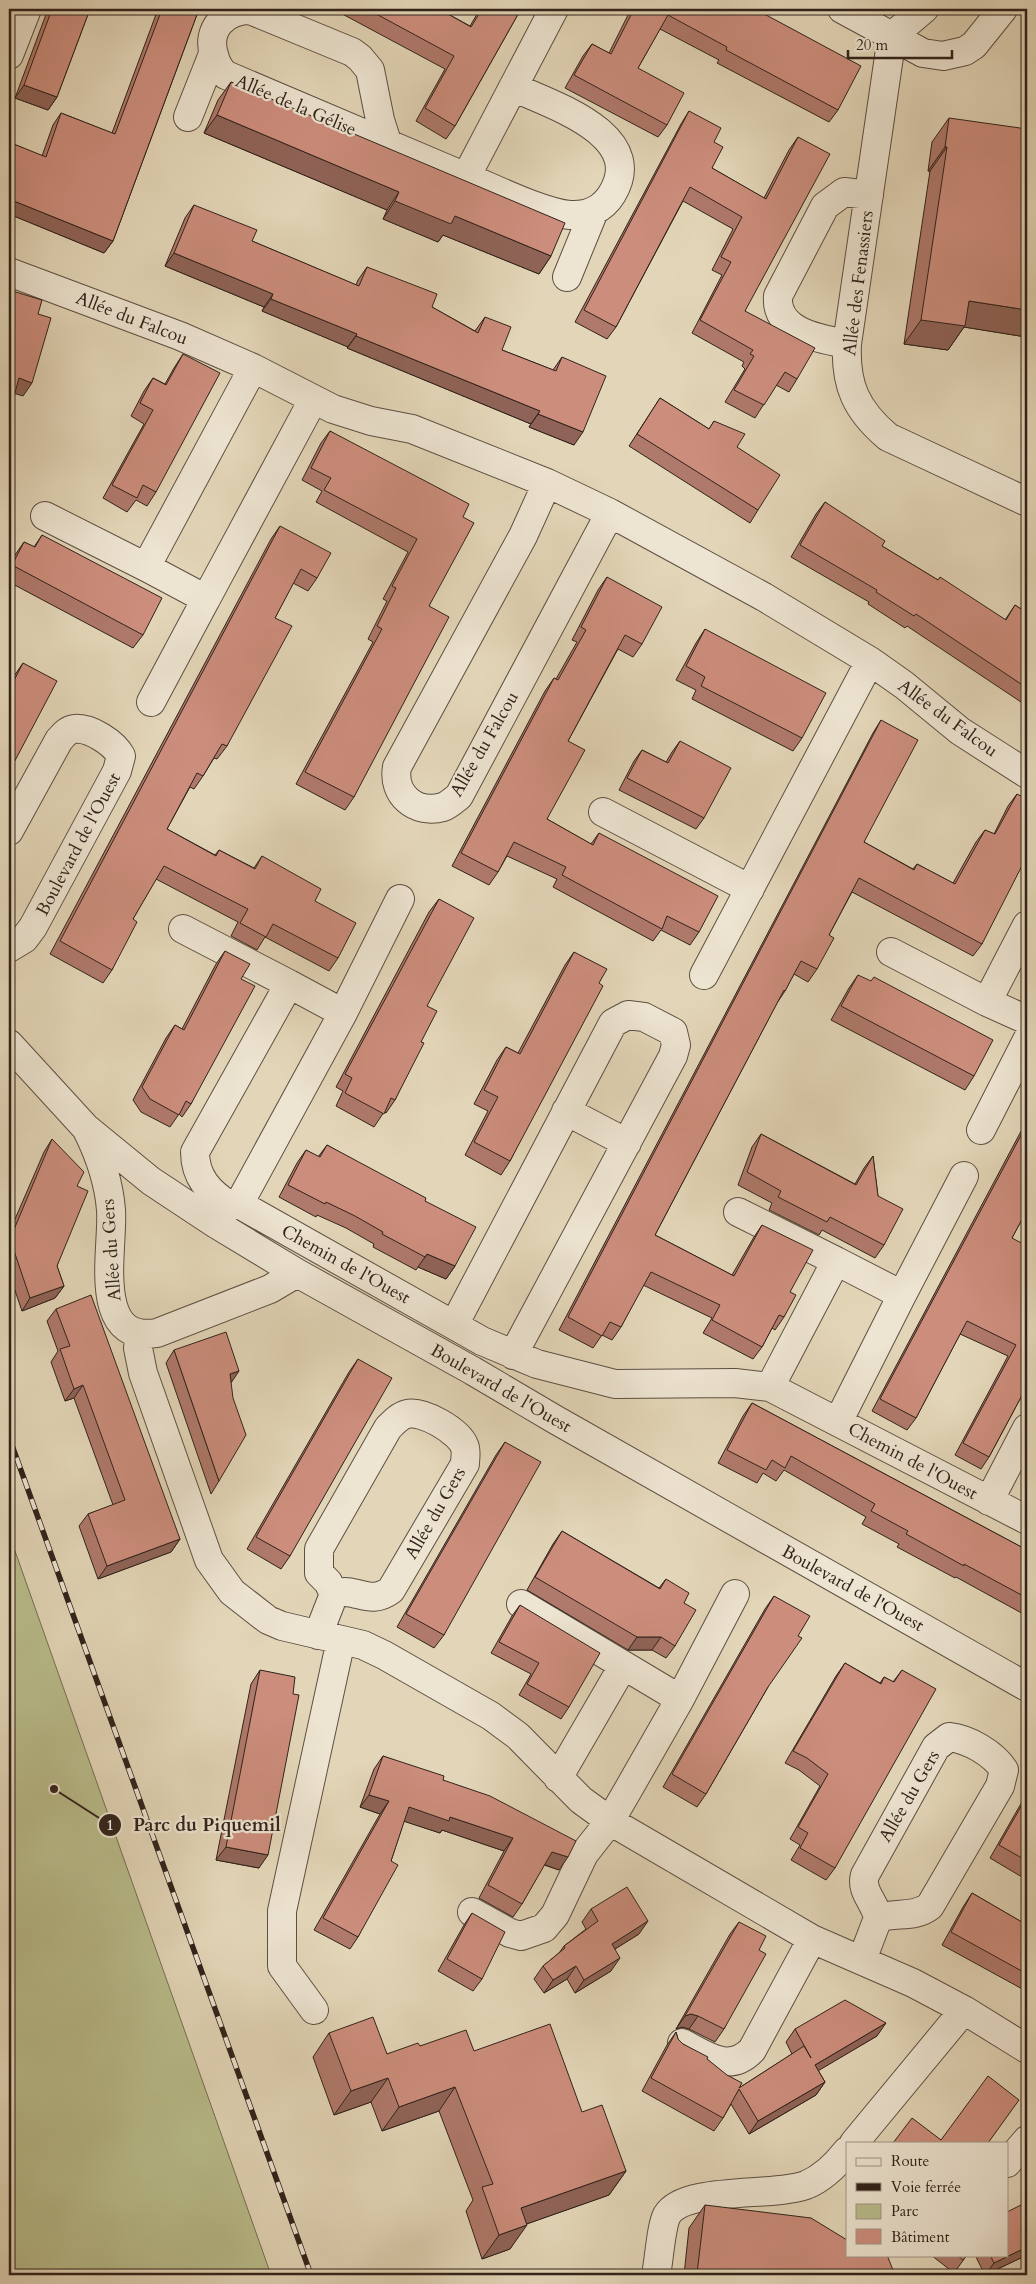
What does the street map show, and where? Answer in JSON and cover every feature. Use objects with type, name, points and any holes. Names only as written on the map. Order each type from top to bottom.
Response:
[{"type":"street","points":[[9,54],[27,9]]},
{"type":"street","points":[[466,177],[554,9]]},
{"type":"street","points":[[842,9],[923,53],[933,55],[955,55],[974,45],[1003,9]]},
{"type":"street","points":[[892,36],[924,9]]},
{"type":"street","name":"Allée de la Gélise","points":[[388,145],[380,120],[370,70],[352,52],[256,11],[245,10],[228,16],[216,26],[211,42],[218,67],[226,75],[388,145],[560,214],[594,212]]},
{"type":"street","name":"Allée des Fenassiers","points":[[892,36],[847,344],[848,378],[854,397],[864,412],[880,430],[896,442],[1027,502]]},
{"type":"street","name":"Allée de la Gélise","points":[[188,117],[214,54]]},
{"type":"street","points":[[513,87],[600,130],[612,144],[619,167],[617,184],[608,200],[594,212],[567,277]]},
{"type":"street","points":[[847,344],[803,332],[784,321],[778,307],[778,296],[825,206],[844,192],[869,195]]},
{"type":"street","name":"Allée du Falcou","points":[[9,272],[180,336],[253,368],[313,400],[363,419],[412,429],[547,483],[610,513],[764,596],[870,661],[904,685],[960,731],[1027,774]]},
{"type":"street","points":[[146,567],[253,368]]},
{"type":"street","points":[[151,702],[313,400]]},
{"type":"street","name":"Allée du Falcou","points":[[547,483],[523,536],[398,766],[397,782],[399,791],[412,804],[421,807],[444,807],[459,796],[610,513]]},
{"type":"street","points":[[45,516],[206,599]]},
{"type":"street","points":[[704,975],[870,661]]},
{"type":"street","name":"Boulevard de l'Ouest","points":[[9,831],[59,740],[65,733],[73,729],[81,730],[110,743],[118,750],[121,762],[117,771],[33,927],[24,939],[9,948]]},
{"type":"street","points":[[603,812],[750,889]]},
{"type":"street","points":[[228,1211],[343,1013],[400,899]]},
{"type":"street","points":[[987,1002],[1027,925]]},
{"type":"street","points":[[183,929],[343,1013]]},
{"type":"street","points":[[891,952],[987,1002],[1027,1020]]},
{"type":"street","name":"Boulevard de l'Ouest","points":[[289,984],[194,1152],[194,1161],[200,1178],[228,1211],[297,1273],[474,1371],[556,1420],[1027,1687]]},
{"type":"street","name":"Boulevard de l'Ouest","points":[[454,1325],[612,1023],[628,1014],[644,1017],[673,1032],[676,1045],[674,1056],[513,1355]]},
{"type":"street","points":[[981,1130],[1027,1040]]},
{"type":"street","name":"Boulevard de l'Ouest","points":[[9,1044],[85,1127],[151,1181],[228,1211]]},
{"type":"street","points":[[566,1110],[627,1144]]},
{"type":"street","name":"Allée du Gers","points":[[85,1127],[95,1146],[111,1208],[112,1226],[108,1271],[114,1310],[123,1324],[140,1334]]},
{"type":"street","name":"Chemin de l'Ouest","points":[[838,1422],[964,1176]]},
{"type":"street","name":"Chemin de l'Ouest","points":[[228,1211],[513,1355],[537,1364],[615,1384],[735,1384],[770,1387],[1027,1520]]},
{"type":"street","points":[[738,1212],[902,1295]]},
{"type":"street","points":[[770,1387],[836,1261]]},
{"type":"street","points":[[297,1273],[270,1289],[157,1333],[140,1334],[138,1348],[143,1373],[212,1565],[232,1592],[268,1620],[282,1626],[363,1645],[491,1716],[518,1736],[558,1778],[582,1800],[610,1821],[812,1938],[862,1960],[964,2010],[1027,2049]]},
{"type":"street","points":[[474,1371],[473,1358],[482,1341]]},
{"type":"street","name":"Allée du Gers","points":[[418,1414],[452,1431],[466,1447],[465,1464],[391,1590],[378,1597],[370,1598],[349,1592],[334,1594],[328,1582],[319,1572],[319,1549],[388,1428],[402,1416],[418,1414]]},
{"type":"street","name":"Chemin de l'Ouest","points":[[988,1501],[1027,1428]]},
{"type":"street","points":[[314,2010],[282,1966],[282,1911],[330,1637],[334,1594]]},
{"type":"street","points":[[472,1912],[516,1934],[532,1933],[544,1928],[555,1915],[584,1854],[610,1821],[680,1699],[735,1594]]},
{"type":"street","points":[[521,1604],[680,1699]]},
{"type":"street","points":[[558,1778],[624,1666]]},
{"type":"street","name":"Allée du Gers","points":[[950,1737],[957,1738],[992,1756],[1004,1770],[1000,1786],[930,1906],[917,1914],[888,1915],[878,1918],[873,1901],[864,1888],[865,1875],[936,1747],[950,1737]]},
{"type":"street","points":[[862,1960],[878,1918]]},
{"type":"street","points":[[682,2043],[727,2063],[745,2057],[752,2050],[812,1938]]},
{"type":"street","points":[[855,2142],[964,2010]]},
{"type":"street","points":[[1008,2161],[1027,2140]]},
{"type":"street","points":[[656,2275],[666,2218],[677,2206],[684,2202],[720,2194],[765,2193],[805,2185],[825,2174],[846,2152]]},
{"type":"green space","points":[[9,1534],[271,2275],[9,2275]]},
{"type":"building","points":[[52,9],[90,9],[57,97],[24,85]]},
{"type":"building","points":[[162,9],[199,9],[113,241],[9,199],[9,150],[11,143],[46,157],[61,113],[115,134]]},
{"type":"building","points":[[367,9],[439,9],[471,27],[482,9],[521,9],[455,126],[425,108],[454,56]]},
{"type":"building","points":[[634,9],[755,9],[861,66],[838,110],[726,50],[727,47],[668,15],[638,68],[684,93],[667,125],[574,75],[592,44],[611,54]]},
{"type":"building","points":[[231,82],[565,223],[551,256],[455,216],[451,224],[395,201],[399,192],[217,115]]},
{"type":"building","points":[[689,111],[721,128],[714,142],[723,147],[712,168],[766,199],[798,137],[830,154],[745,311],[815,348],[797,379],[785,372],[764,405],[734,390],[754,356],[750,354],[753,350],[700,320],[731,262],[721,257],[742,217],[690,187],[616,327],[584,310]]},
{"type":"building","points":[[949,118],[1027,129],[1027,310],[969,301],[965,326],[921,320],[947,147],[945,147]]},
{"type":"building","points":[[194,205],[257,230],[252,241],[359,286],[367,267],[437,294],[432,307],[478,333],[485,317],[511,327],[502,350],[556,371],[562,357],[606,376],[583,432],[538,414],[540,411],[271,299],[273,294],[174,253]]},
{"type":"building","points":[[9,290],[42,300],[38,314],[51,318],[32,383],[19,378],[9,415]]},
{"type":"building","points":[[183,354],[220,373],[156,492],[143,485],[137,498],[112,485],[153,410],[140,403],[153,378],[166,385]]},
{"type":"building","points":[[660,398],[709,429],[714,421],[745,434],[737,447],[780,475],[758,510],[637,434]]},
{"type":"building","points":[[330,431],[469,504],[463,517],[474,523],[429,606],[449,617],[354,797],[305,772],[382,629],[377,626],[396,588],[392,586],[417,539],[324,490],[331,478],[311,468]]},
{"type":"building","points":[[825,502],[885,541],[882,546],[938,580],[940,577],[1006,620],[1015,605],[1027,613],[1027,688],[916,614],[914,616],[876,592],[877,590],[800,545]]},
{"type":"building","points":[[280,526],[331,553],[317,578],[301,569],[275,618],[292,626],[227,746],[222,744],[203,776],[197,773],[167,829],[216,856],[219,850],[255,869],[262,856],[321,889],[315,901],[356,923],[338,958],[273,924],[266,937],[240,923],[248,909],[164,866],[133,919],[137,922],[112,970],[60,941]]},
{"type":"building","points":[[42,535],[162,598],[143,635],[12,565],[24,542],[35,547]]},
{"type":"building","points":[[607,577],[662,607],[642,644],[625,635],[568,741],[585,750],[547,819],[593,845],[599,833],[718,896],[699,932],[667,916],[662,929],[562,875],[566,867],[514,842],[498,872],[461,853],[554,678],[558,680],[586,630],[581,627]]},
{"type":"building","points":[[705,629],[826,693],[802,738],[701,686],[705,677],[686,666]]},
{"type":"building","points":[[23,663],[57,681],[9,772],[9,690]]},
{"type":"building","points":[[881,720],[918,740],[864,842],[914,870],[917,864],[955,884],[985,830],[995,834],[1017,794],[1027,799],[1027,856],[982,944],[859,878],[829,935],[834,938],[817,969],[801,961],[784,990],[655,1235],[734,1276],[762,1225],[813,1250],[790,1292],[796,1295],[784,1317],[779,1315],[762,1347],[712,1320],[720,1305],[651,1272],[621,1327],[610,1322],[602,1336],[568,1317]]},
{"type":"building","points":[[680,741],[731,768],[704,818],[627,778],[642,750],[668,763]]},
{"type":"building","points":[[439,899],[474,918],[427,1006],[437,1011],[421,1042],[424,1043],[395,1100],[391,1098],[384,1114],[345,1093],[352,1078],[345,1074]]},
{"type":"building","points":[[225,951],[250,964],[241,979],[255,986],[191,1104],[186,1101],[179,1115],[150,1099],[142,1087],[175,1025],[184,1030]]},
{"type":"building","points":[[574,952],[607,969],[599,983],[603,986],[510,1161],[474,1142],[498,1097],[484,1090],[506,1047],[520,1054]]},
{"type":"building","points":[[858,975],[871,981],[874,977],[993,1040],[974,1076],[841,1006]]},
{"type":"building","points":[[1027,1124],[1027,1210],[1012,1238],[1027,1246],[1027,1386],[989,1457],[963,1443],[1016,1345],[967,1321],[916,1418],[880,1399]]},
{"type":"building","points":[[761,1134],[856,1185],[873,1156],[878,1196],[903,1209],[884,1245],[830,1217],[827,1222],[778,1197],[781,1191],[747,1172]]},
{"type":"building","points":[[52,1139],[84,1172],[77,1186],[88,1191],[57,1266],[64,1286],[30,1298],[10,1239]]},
{"type":"building","points":[[327,1145],[426,1198],[425,1201],[476,1227],[455,1266],[427,1254],[425,1257],[382,1234],[383,1232],[355,1216],[326,1202],[325,1204],[288,1185],[306,1150],[320,1157]]},
{"type":"building","points":[[91,1295],[180,1539],[107,1566],[88,1514],[125,1500],[83,1385],[74,1389],[60,1349],[70,1346],[56,1309]]},
{"type":"building","points":[[226,1332],[239,1371],[230,1374],[233,1398],[246,1435],[219,1481],[174,1350]]},
{"type":"building","points":[[358,1359],[392,1378],[290,1556],[256,1537]]},
{"type":"building","points":[[752,1403],[1027,1550],[1027,1598],[906,1534],[908,1531],[871,1511],[875,1504],[791,1456],[785,1468],[772,1460],[766,1470],[727,1450]]},
{"type":"building","points":[[505,1442],[541,1462],[444,1635],[406,1614]]},
{"type":"building","points":[[562,1531],[660,1589],[666,1579],[689,1593],[684,1603],[696,1610],[675,1646],[661,1637],[637,1637],[535,1577]]},
{"type":"building","points":[[774,1596],[810,1616],[798,1636],[802,1638],[768,1687],[706,1794],[672,1774]]},
{"type":"building","points":[[520,1605],[600,1653],[569,1707],[527,1684],[539,1663],[499,1642]]},
{"type":"building","points":[[845,1663],[881,1684],[884,1677],[894,1682],[902,1670],[936,1689],[835,1868],[800,1848],[808,1833],[798,1827],[828,1774],[807,1758],[793,1751]]},
{"type":"building","points":[[260,1670],[295,1677],[293,1694],[299,1695],[268,1855],[226,1847]]},
{"type":"building","points":[[383,1756],[444,1776],[443,1780],[490,1796],[576,1841],[568,1857],[552,1852],[522,1904],[488,1885],[513,1838],[450,1817],[449,1821],[409,1807],[391,1861],[398,1865],[358,1937],[323,1918],[389,1801],[369,1795]]},
{"type":"building","points":[[1027,1796],[1027,1861],[999,1845]]},
{"type":"building","points":[[627,1887],[648,1921],[612,1944],[620,1958],[584,1980],[576,1966],[553,1980],[543,1966],[565,1948],[564,1946],[598,1921],[591,1909]]},
{"type":"building","points":[[972,1893],[1027,1925],[1027,1974],[951,1932]]},
{"type":"building","points":[[472,1913],[505,1932],[482,1979],[447,1959]]},
{"type":"building","points":[[739,1922],[766,1936],[759,1950],[766,1954],[724,2029],[698,2016],[691,2014],[685,2016]]},
{"type":"building","points":[[845,2000],[886,2023],[815,2065],[825,2082],[758,2121],[739,2089],[723,2118],[651,2078],[676,2032],[678,2039],[683,2044],[708,2057],[707,2059],[727,2075],[742,2083],[739,2088],[804,2046],[811,2058],[795,2029]]},
{"type":"building","points":[[373,2017],[387,2054],[418,2043],[420,2046],[466,2030],[474,2051],[550,2024],[582,2112],[602,2105],[626,2171],[521,2208],[527,2225],[499,2235],[482,2187],[493,2184],[455,2087],[399,2107],[388,2078],[351,2091],[329,2033]]},
{"type":"building","points":[[988,2076],[1019,2100],[989,2142],[894,2142],[912,2118],[941,2140]]},
{"type":"building","points":[[1027,2202],[1027,2247],[994,2263],[990,2256],[1008,2256],[1008,2212]]},
{"type":"building","points":[[705,2205],[811,2218],[846,2239],[846,2256],[887,2256],[895,2275],[705,2275],[697,2274]]},
{"type":"building","points":[[958,2256],[966,2256],[963,2260]]},
{"type":"railway","points":[[9,1437],[311,2275]]},
{"type":"place","name":"Parc du Piquemil","points":[[54,1789]]}]
